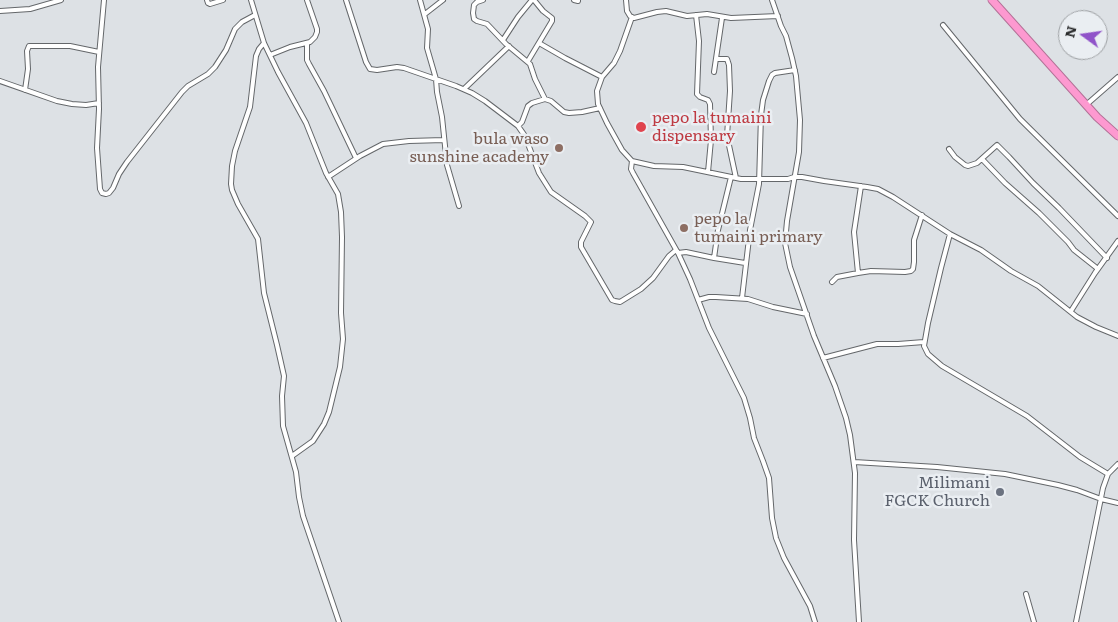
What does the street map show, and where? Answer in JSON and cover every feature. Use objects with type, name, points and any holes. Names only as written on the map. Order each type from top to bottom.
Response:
[{"type":"highway","points":[[992,0],[1086,105],[1118,136]]},
{"type":"street","points":[[0,11],[30,8],[61,0]]},
{"type":"street","points":[[104,0],[99,52],[97,153],[100,189],[102,193],[106,194],[113,188],[127,162],[182,92],[215,68],[226,50],[235,28],[255,15]]},
{"type":"street","points":[[206,0],[210,4],[223,0]]},
{"type":"street","points":[[251,0],[264,43],[306,122],[326,173],[338,194],[341,212],[342,355],[331,404],[324,424],[313,441],[292,456]]},
{"type":"street","points":[[270,54],[313,40],[317,32],[307,0]]},
{"type":"street","points":[[346,0],[370,69],[400,68],[464,89],[485,101],[518,126],[539,173],[551,192],[591,222],[581,242],[581,247],[612,300],[620,302],[635,293],[647,284],[669,256],[677,252],[745,263]]},
{"type":"street","points":[[420,0],[428,29],[427,48],[436,79],[447,165],[459,206]]},
{"type":"street","points":[[425,14],[443,0]]},
{"type":"street","points":[[483,0],[474,5],[472,13],[474,19],[487,24],[502,40],[528,61],[545,99]]},
{"type":"street","points":[[502,40],[533,0],[552,20],[552,23],[528,61]]},
{"type":"street","points":[[626,0],[626,11],[636,18],[661,11],[687,16],[707,14],[722,18],[778,16]]},
{"type":"street","points":[[772,0],[786,36],[795,70],[800,130],[799,152],[785,243],[790,267],[835,386],[850,435],[854,462],[854,540],[859,622]]},
{"type":"street","points":[[696,15],[699,41],[697,94],[699,97],[708,100],[710,104],[711,140],[708,172]]},
{"type":"street","points":[[632,17],[620,51],[614,63],[602,77],[597,90],[600,108],[622,150],[632,161],[654,166],[684,167],[744,180],[788,179],[794,176],[874,188],[888,194],[950,234],[1038,286],[1077,317],[1118,336]]},
{"type":"street","points":[[714,72],[722,18]]},
{"type":"street","points":[[943,25],[1020,119],[1118,216]]},
{"type":"street","points":[[264,43],[256,56],[250,107],[234,158],[230,184],[238,204],[258,238],[264,293],[283,368],[282,412],[296,472],[299,498],[303,516],[339,622]]},
{"type":"street","points":[[307,43],[307,60],[356,158]]},
{"type":"street","points":[[539,43],[602,77]]},
{"type":"street","points":[[25,90],[28,70],[27,51],[29,46],[70,46],[99,52]]},
{"type":"street","points":[[464,89],[509,46]]},
{"type":"street","points":[[714,258],[718,230],[733,178],[727,136],[730,65],[727,60],[716,59]]},
{"type":"street","points":[[742,298],[745,263],[759,179],[763,100],[773,74],[795,70]]},
{"type":"street","points":[[1086,105],[1118,77]]},
{"type":"street","points":[[0,81],[72,104],[99,104]]},
{"type":"street","points":[[518,126],[522,122],[528,106],[545,99],[552,101],[559,108],[567,112],[600,108]]},
{"type":"street","points":[[328,177],[356,158],[387,143],[444,140]]},
{"type":"street","points":[[949,149],[966,166],[972,166],[997,145],[1107,258]]},
{"type":"street","points":[[982,159],[1005,183],[1039,213],[1074,250],[1098,269]]},
{"type":"street","points":[[632,161],[631,169],[633,174],[677,252],[690,279],[709,328],[744,398],[753,434],[769,478],[772,518],[776,538],[784,558],[810,606],[815,622]]},
{"type":"street","points":[[858,272],[854,232],[861,186]]},
{"type":"street","points":[[832,282],[837,277],[858,272],[905,272],[912,270],[914,240],[922,215]]},
{"type":"street","points":[[950,234],[934,293],[924,342],[925,350],[937,363],[1027,416],[1080,457],[1108,474]]},
{"type":"street","points":[[1071,311],[1118,241]]},
{"type":"street","points":[[698,300],[709,297],[742,298],[773,308],[807,314]]},
{"type":"street","points":[[823,358],[877,344],[924,342]]},
{"type":"street","points":[[854,462],[937,467],[1005,474],[1058,485],[1118,503]]},
{"type":"street","points":[[1076,622],[1103,488],[1108,474],[1118,464]]},
{"type":"street","points":[[1026,594],[1034,622]]},
{"type":"place","name":"pepo la tumaini dispensary","points":[[641,127]]},
{"type":"place","name":"bula waso sunshine academy","points":[[559,148]]},
{"type":"place","name":"pepo la tumaini primary","points":[[684,228]]},
{"type":"place","name":"Milimani FGCK Church","points":[[1000,492]]}]
